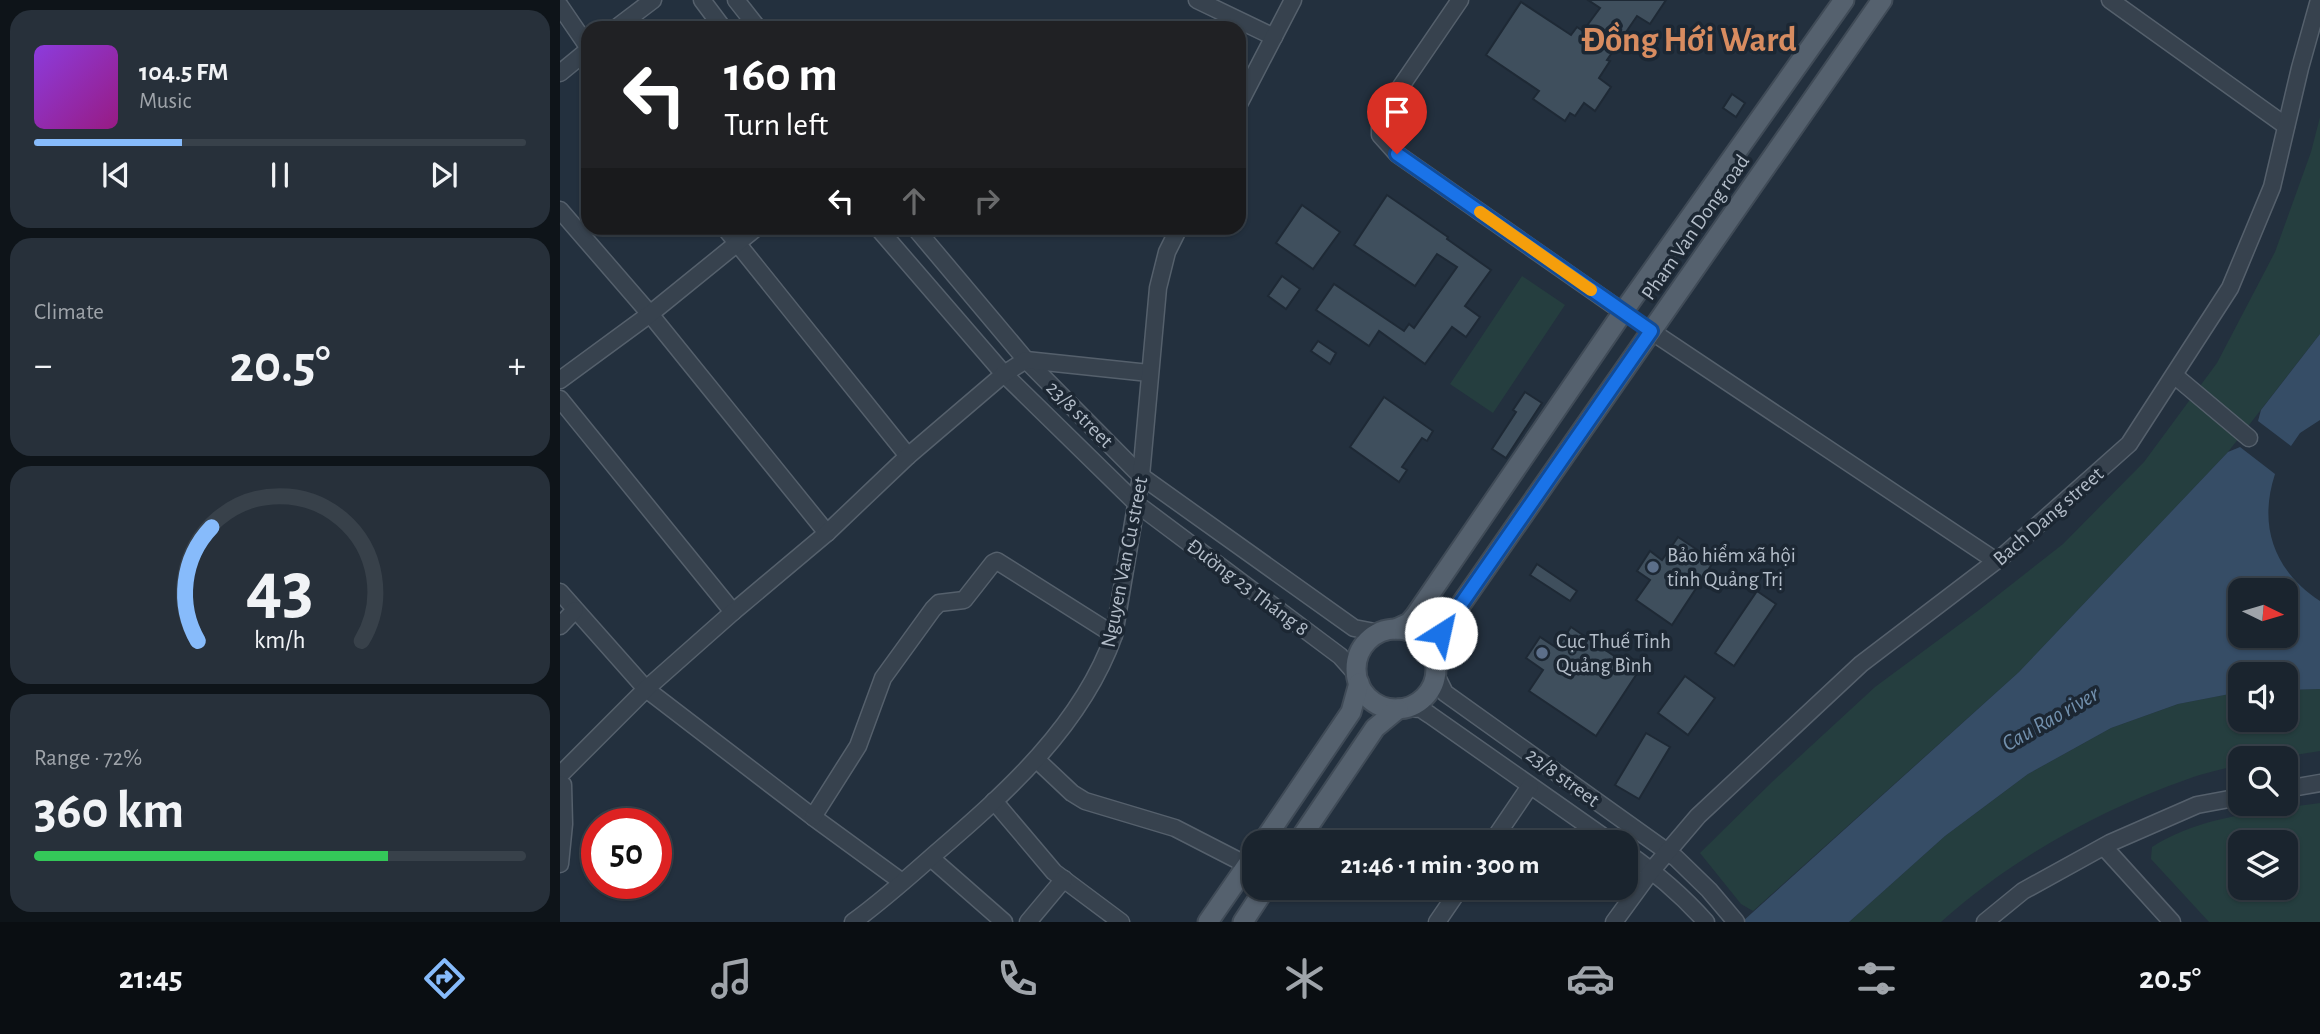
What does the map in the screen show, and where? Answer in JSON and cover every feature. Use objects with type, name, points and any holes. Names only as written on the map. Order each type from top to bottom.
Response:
[{"type":"main road","name":"Pham Van Dong road","points":[[1388,631],[1409,623],[1415,616],[1623,312],[1844,0]]},
{"type":"main road","name":"Pham Van Dong road","points":[[1435,664],[1435,643],[1441,633],[1882,0]]},
{"type":"main road","points":[[1623,312],[1651,331]]},
{"type":"main road","points":[[1271,830],[1351,712],[1358,678],[1359,653],[1366,643],[1388,631],[1409,631],[1419,637],[1435,664],[1428,694],[1376,728],[1306,830]]},
{"type":"main road","points":[[1358,678],[1360,689],[1380,707],[1403,708]]},
{"type":"main road","points":[[1208,922],[1242,872]]},
{"type":"main road","points":[[1242,922],[1257,900]]},
{"type":"street","points":[[626,21],[653,0]]},
{"type":"street","points":[[702,0],[718,21]]},
{"type":"street","points":[[736,0],[752,21]]},
{"type":"street","points":[[1197,0],[1241,21]]},
{"type":"street","points":[[1246,91],[1293,0]]},
{"type":"street","points":[[1460,0],[1380,117],[1380,135],[1397,154],[1623,312]]},
{"type":"street","points":[[2110,0],[2286,125]]},
{"type":"street","name":"Bach Dang street","points":[[1614,922],[1667,851],[1698,816],[1861,664],[1996,561],[2129,444],[2230,288],[2272,187],[2319,0]]},
{"type":"street","points":[[560,6],[581,38]]},
{"type":"street","points":[[1246,24],[1274,37]]},
{"type":"street","points":[[560,73],[581,54]]},
{"type":"street","points":[[560,210],[581,234]]},
{"type":"street","points":[[582,235],[650,314],[827,533]]},
{"type":"street","points":[[731,235],[908,456]]},
{"type":"street","points":[[560,380],[650,314],[747,235]]},
{"type":"street","name":"23/8 street","points":[[884,235],[1004,374],[1137,504]]},
{"type":"street","name":"23/8 street","points":[[921,235],[1026,360],[1141,476],[1354,628],[1388,631]]},
{"type":"street","name":"Nguyen Van Cu street","points":[[853,922],[931,858],[1037,760],[1082,699],[1106,658],[1114,635],[1141,476],[1158,288],[1167,252],[1176,235]]},
{"type":"street","points":[[1651,331],[1996,561]]},
{"type":"street","points":[[560,775],[646,689],[827,533],[908,456],[1004,374],[1026,360],[1149,373]]},
{"type":"street","points":[[2174,375],[2249,438]]},
{"type":"street","points":[[560,399],[733,612]]},
{"type":"street","name":"Đường 23 Tháng 8","points":[[1137,504],[1340,656],[1358,678]]},
{"type":"street","points":[[813,817],[853,756],[883,678],[933,609],[939,603],[964,600],[997,561],[1114,635]]},
{"type":"street","points":[[560,592],[646,689],[902,882]]},
{"type":"street","points":[[560,626],[575,610]]},
{"type":"street","name":"23/8 street","points":[[1435,664],[1445,693],[1667,851],[1691,870],[1736,922]]},
{"type":"street","name":"23/8 street","points":[[1403,708],[1421,709],[1594,830]]},
{"type":"street","points":[[1037,760],[1072,793],[1085,801],[1175,828],[1242,855]]},
{"type":"street","points":[[2298,787],[2320,783]]},
{"type":"street","points":[[560,784],[564,824],[560,864]]},
{"type":"street","points":[[1500,830],[1530,786]]},
{"type":"street","points":[[1985,922],[2023,891],[2104,847],[2197,805],[2228,799]]},
{"type":"street","points":[[994,801],[1054,872],[1121,922]]},
{"type":"street","points":[[2104,847],[2172,922]]},
{"type":"street","points":[[931,858],[1004,922]]},
{"type":"street","points":[[1638,860],[1681,894],[1706,922]]},
{"type":"street","points":[[1028,922],[1064,879]]},
{"type":"street","points":[[1437,922],[1452,900]]},
{"type":"green space","points":[[2320,117],[2320,334],[2228,452],[2019,672],[1753,911],[1741,904],[1700,853],[1875,687],[2063,544],[2144,462],[2217,363],[2275,252],[2311,152]]},
{"type":"green space","points":[[1522,276],[1565,305],[1493,413],[1450,384]]},
{"type":"green space","points":[[2320,689],[2320,751],[2298,755],[2298,746],[2228,746],[2228,768],[2155,791],[2057,838],[1997,877],[1941,922],[1849,922],[1945,836],[2028,774],[2111,728],[2178,704],[2228,694],[2228,732],[2298,732],[2298,690]]},
{"type":"green space","points":[[2320,803],[2320,922],[2209,922],[2151,859],[2152,847],[2190,828],[2233,816],[2298,816],[2298,806]]},
{"type":"water","points":[[2320,334],[2320,420],[2300,433],[2291,446],[2258,421],[2261,410]]},
{"type":"water","name":"Cau Rao river","points":[[2240,447],[2275,474],[2268,512],[2270,529],[2281,561],[2293,578],[2228,578],[2228,648],[2298,648],[2298,583],[2320,601],[2320,689],[2298,690],[2298,662],[2228,662],[2228,694],[2178,704],[2111,728],[2028,774],[1945,836],[1849,922],[1742,922],[2019,672],[2228,452]]},
{"type":"building","points":[[1588,0],[1666,0],[1650,24],[1637,16],[1607,60],[1610,61],[1599,78],[1611,87],[1595,111],[1584,103],[1575,116],[1570,113],[1565,121],[1533,99],[1539,91],[1486,55],[1521,2],[1571,35],[1577,27],[1583,31],[1600,8]]},
{"type":"building","points":[[1732,94],[1745,103],[1736,117],[1723,108]]},
{"type":"building","points":[[1387,195],[1491,270],[1465,306],[1480,317],[1466,337],[1452,327],[1425,364],[1379,331],[1369,346],[1316,310],[1334,284],[1404,331],[1409,324],[1414,328],[1457,267],[1437,254],[1415,286],[1354,245]]},
{"type":"building","points":[[1302,205],[1340,232],[1313,269],[1276,243]]},
{"type":"building","points":[[1282,276],[1300,289],[1286,309],[1268,296]]},
{"type":"building","points":[[1318,341],[1336,353],[1330,364],[1311,351]]},
{"type":"building","points":[[1525,392],[1542,403],[1506,458],[1492,449],[1516,412],[1513,410]]},
{"type":"building","points":[[1384,397],[1433,431],[1427,441],[1422,438],[1402,467],[1407,470],[1399,482],[1350,447]]},
{"type":"building","points":[[1678,537],[1714,561],[1672,625],[1636,600],[1650,580],[1637,571],[1650,551],[1662,560]]},
{"type":"building","points":[[1537,564],[1577,591],[1570,601],[1530,575]]},
{"type":"building","points":[[1757,591],[1776,604],[1734,666],[1715,653]]},
{"type":"building","points":[[1571,627],[1638,672],[1596,736],[1529,691],[1543,670],[1526,658],[1540,637],[1557,648]]},
{"type":"building","points":[[1685,676],[1715,698],[1688,735],[1658,713]]},
{"type":"building","points":[[1646,733],[1670,747],[1639,799],[1615,785]]},
{"type":"slow traffic","points":[[1480,212],[1591,290]]},
{"type":"place","name":"Bảo hiểm xã hội tỉnh Quảng Trị","points":[[1653,567]]},
{"type":"place","name":"Cục Thuế Tỉnh Quảng Bình","points":[[1542,653]]},
{"type":"district","name":"Đồng Hới Ward","points":[[1689,39]]},
{"type":"route","points":[[1397,154],[1651,331],[1441,633]]}]
